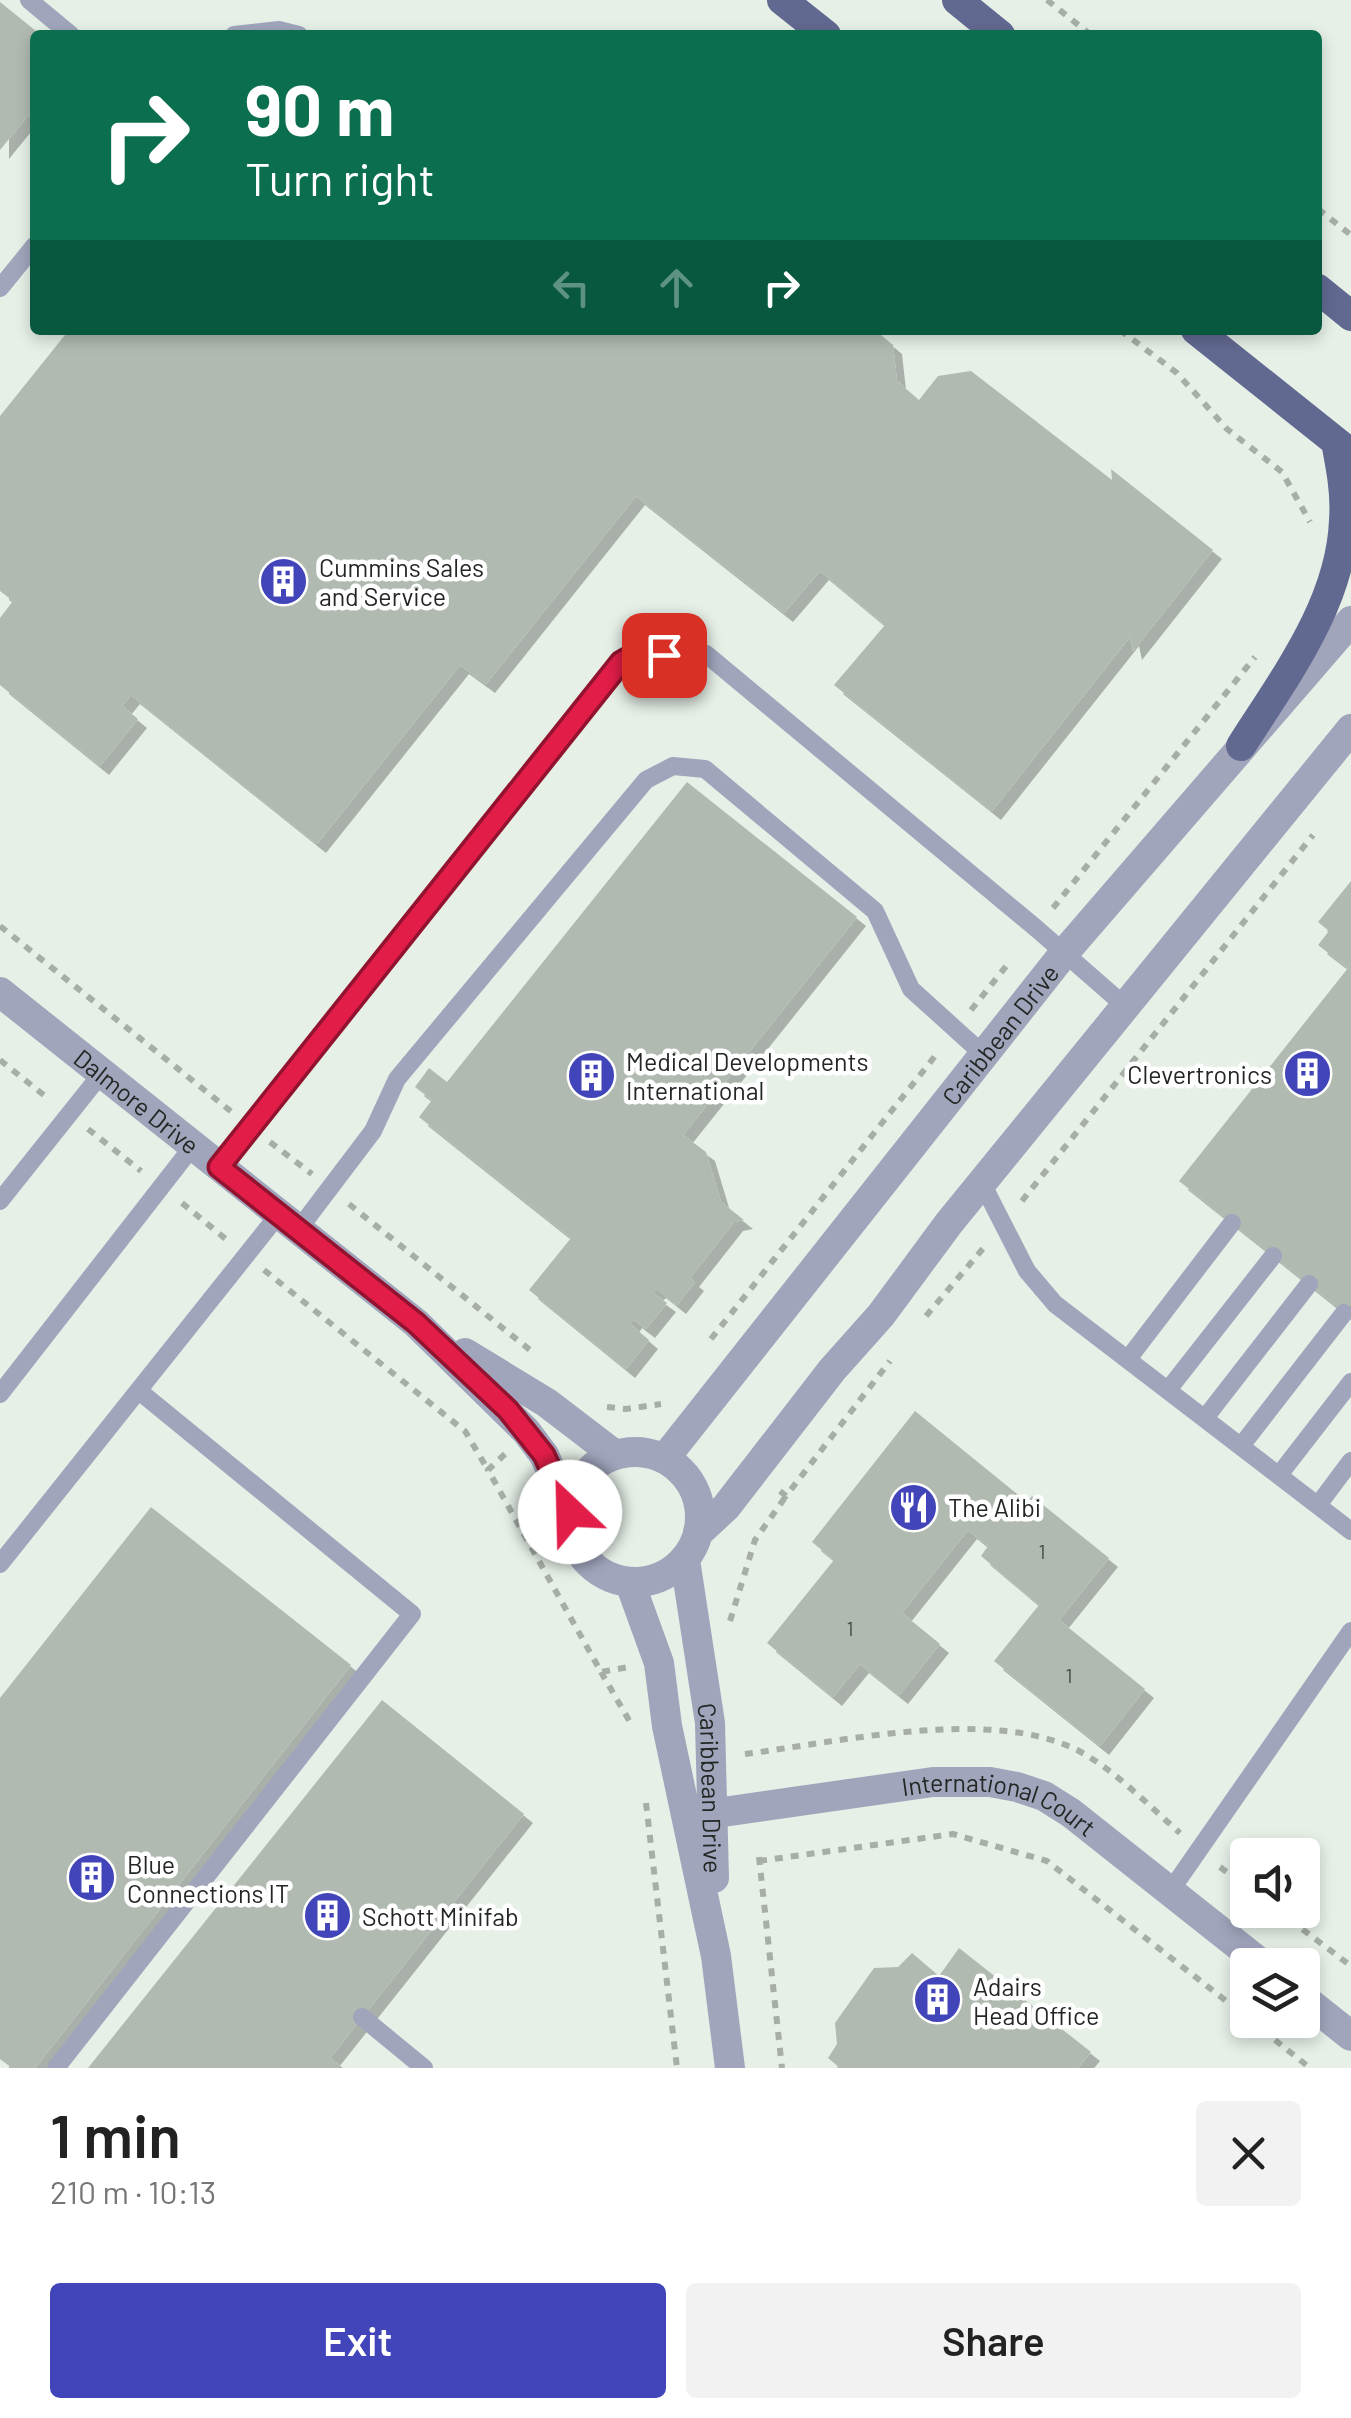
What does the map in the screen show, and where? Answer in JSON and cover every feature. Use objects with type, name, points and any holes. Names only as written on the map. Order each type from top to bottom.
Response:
[{"type":"main road","points":[[782,0],[820,30]]},
{"type":"main road","points":[[956,0],[994,30]]},
{"type":"main road","points":[[1322,277],[1351,287]]},
{"type":"main road","points":[[1322,292],[1351,316]]},
{"type":"main road","points":[[1202,335],[1344,448],[1343,532],[1328,590],[1305,645],[1241,746]]},
{"type":"street","name":"Caribbean Drive","points":[[666,1458],[1065,952],[1351,621]]},
{"type":"street","points":[[698,1532],[726,1507],[982,1183],[1351,729]]},
{"type":"street","name":"Dalmore Drive","points":[[0,992],[416,1323],[526,1430],[544,1455],[570,1512]]},
{"type":"street","name":"Dalmore Drive","points":[[416,1323],[522,1386],[615,1455]]},
{"type":"street","points":[[634,1452],[666,1458],[696,1493],[700,1512],[698,1532],[685,1560],[670,1574],[650,1582],[630,1583],[592,1568],[579,1552],[572,1533],[570,1512],[574,1493],[598,1464],[615,1455],[634,1452]]},
{"type":"street","name":"Caribbean Drive","points":[[685,1560],[710,1723],[700,1815],[730,2068]]},
{"type":"street","name":"Caribbean Drive","points":[[630,1583],[659,1663],[667,1726],[700,1815]]},
{"type":"street","name":"International Court","points":[[700,1815],[933,1782],[990,1782],[1044,1796],[1072,1812],[1242,1948]]},
{"type":"street","points":[[1320,2011],[1351,2036]]},
{"type":"lane","points":[[29,0],[65,30]]},
{"type":"lane","points":[[0,288],[30,251]]},
{"type":"lane","points":[[219,1167],[608,678],[628,658],[706,654],[1125,1006]]},
{"type":"lane","points":[[0,1564],[138,1391],[288,1222],[330,1188],[374,1131],[397,1079],[646,780],[664,769],[685,765],[704,769],[875,911],[911,989],[984,1055]]},
{"type":"lane","points":[[0,1201],[102,1074]]},
{"type":"lane","points":[[0,1394],[193,1146]]},
{"type":"lane","points":[[982,1183],[1028,1271],[1056,1304],[1351,1531]]},
{"type":"lane","points":[[1128,1359],[1232,1223]]},
{"type":"lane","points":[[1168,1390],[1274,1256]]},
{"type":"lane","points":[[1205,1418],[1309,1284]]},
{"type":"lane","points":[[1241,1446],[1344,1312]]},
{"type":"lane","points":[[1279,1475],[1351,1382]]},
{"type":"lane","points":[[56,2068],[412,1614],[138,1391]]},
{"type":"lane","points":[[1318,1505],[1351,1461]]},
{"type":"lane","points":[[1171,1890],[1351,1631]]},
{"type":"lane","points":[[362,2017],[424,2068]]},
{"type":"path","points":[[1047,0],[1085,30]]},
{"type":"path","points":[[1322,211],[1351,235]]},
{"type":"path","points":[[1127,335],[1176,373],[1227,428],[1282,472],[1316,531],[1343,532]]},
{"type":"path","points":[[710,1341],[1264,646]]},
{"type":"path","points":[[920,1323],[1002,1226],[1314,833]]},
{"type":"path","points":[[0,926],[536,1355]]},
{"type":"path","points":[[728,1636],[754,1540],[897,1351]]},
{"type":"path","points":[[604,1407],[626,1409],[661,1404],[672,1412]]},
{"type":"path","points":[[513,1446],[488,1470],[634,1729]]},
{"type":"path","points":[[776,1487],[786,1496]]},
{"type":"path","points":[[600,1672],[644,1665]]},
{"type":"path","points":[[644,1791],[677,2068]]},
{"type":"path","points":[[782,2068],[758,1859],[954,1834],[1047,1862],[1230,2004]]},
{"type":"path","points":[[1301,1928],[1351,1966]]},
{"type":"path","points":[[1273,2038],[1310,2068]]},
{"type":"building","points":[[0,2],[35,30],[30,30],[30,113],[0,150]]},
{"type":"building","name":"Cummins Sales and Service","points":[[65,335],[881,335],[893,345],[897,381],[919,400],[938,376],[971,371],[1112,480],[1111,469],[1213,550],[1133,651],[1130,637],[992,811],[834,685],[885,625],[820,571],[784,613],[636,496],[486,684],[460,665],[317,844],[131,695],[122,706],[138,719],[100,766],[0,685],[0,618],[13,601],[0,591],[0,416]]},
{"type":"building","name":"Medical Developments International","points":[[687,782],[857,917],[683,1135],[706,1152],[721,1202],[744,1220],[734,1222],[690,1278],[695,1282],[677,1305],[657,1289],[653,1293],[667,1303],[646,1329],[633,1319],[630,1324],[649,1340],[626,1369],[529,1290],[571,1238],[419,1117],[432,1100],[415,1087],[429,1068],[447,1082]]},
{"type":"building","name":"Clevertronics","points":[[1351,881],[1351,1318],[1179,1181],[1348,968],[1318,945],[1329,931],[1318,922]]},
{"type":"building","points":[[915,1411],[1027,1502],[1032,1496],[1109,1558],[1059,1620],[1145,1689],[1100,1746],[994,1661],[1039,1605],[981,1556],[988,1546],[968,1530],[902,1613],[940,1644],[899,1695],[860,1664],[833,1697],[767,1643],[834,1560],[812,1542]]},
{"type":"building","name":"Blue Connections IT","points":[[151,1507],[351,1665],[35,2068],[12,2068],[0,2059],[0,1698]]},
{"type":"building","name":"Schott Minifab","points":[[382,1700],[524,1814],[330,2058],[343,2068],[88,2068]]},
{"type":"building","name":"Adairs Head Office","points":[[959,1948],[1091,2052],[1078,2068],[840,2068],[828,2058],[837,2044],[835,2023],[874,1968],[898,1967],[912,1953],[939,1976]]},
{"type":"place","name":"Cummins Sales and Service","points":[[284,581]]},
{"type":"place","name":"Clevertronics","points":[[1307,1074]]},
{"type":"place","name":"Medical Developments International","points":[[591,1075]]},
{"type":"place","name":"The Alibi","points":[[913,1507]]},
{"type":"place","name":"Blue Connections IT","points":[[92,1878]]},
{"type":"place","name":"Schott Minifab","points":[[327,1916]]},
{"type":"place","name":"Adairs Head Office","points":[[938,2000]]},
{"type":"route","points":[[570,1512],[544,1455],[508,1410],[416,1323],[219,1167],[621,662],[664,655]]}]
